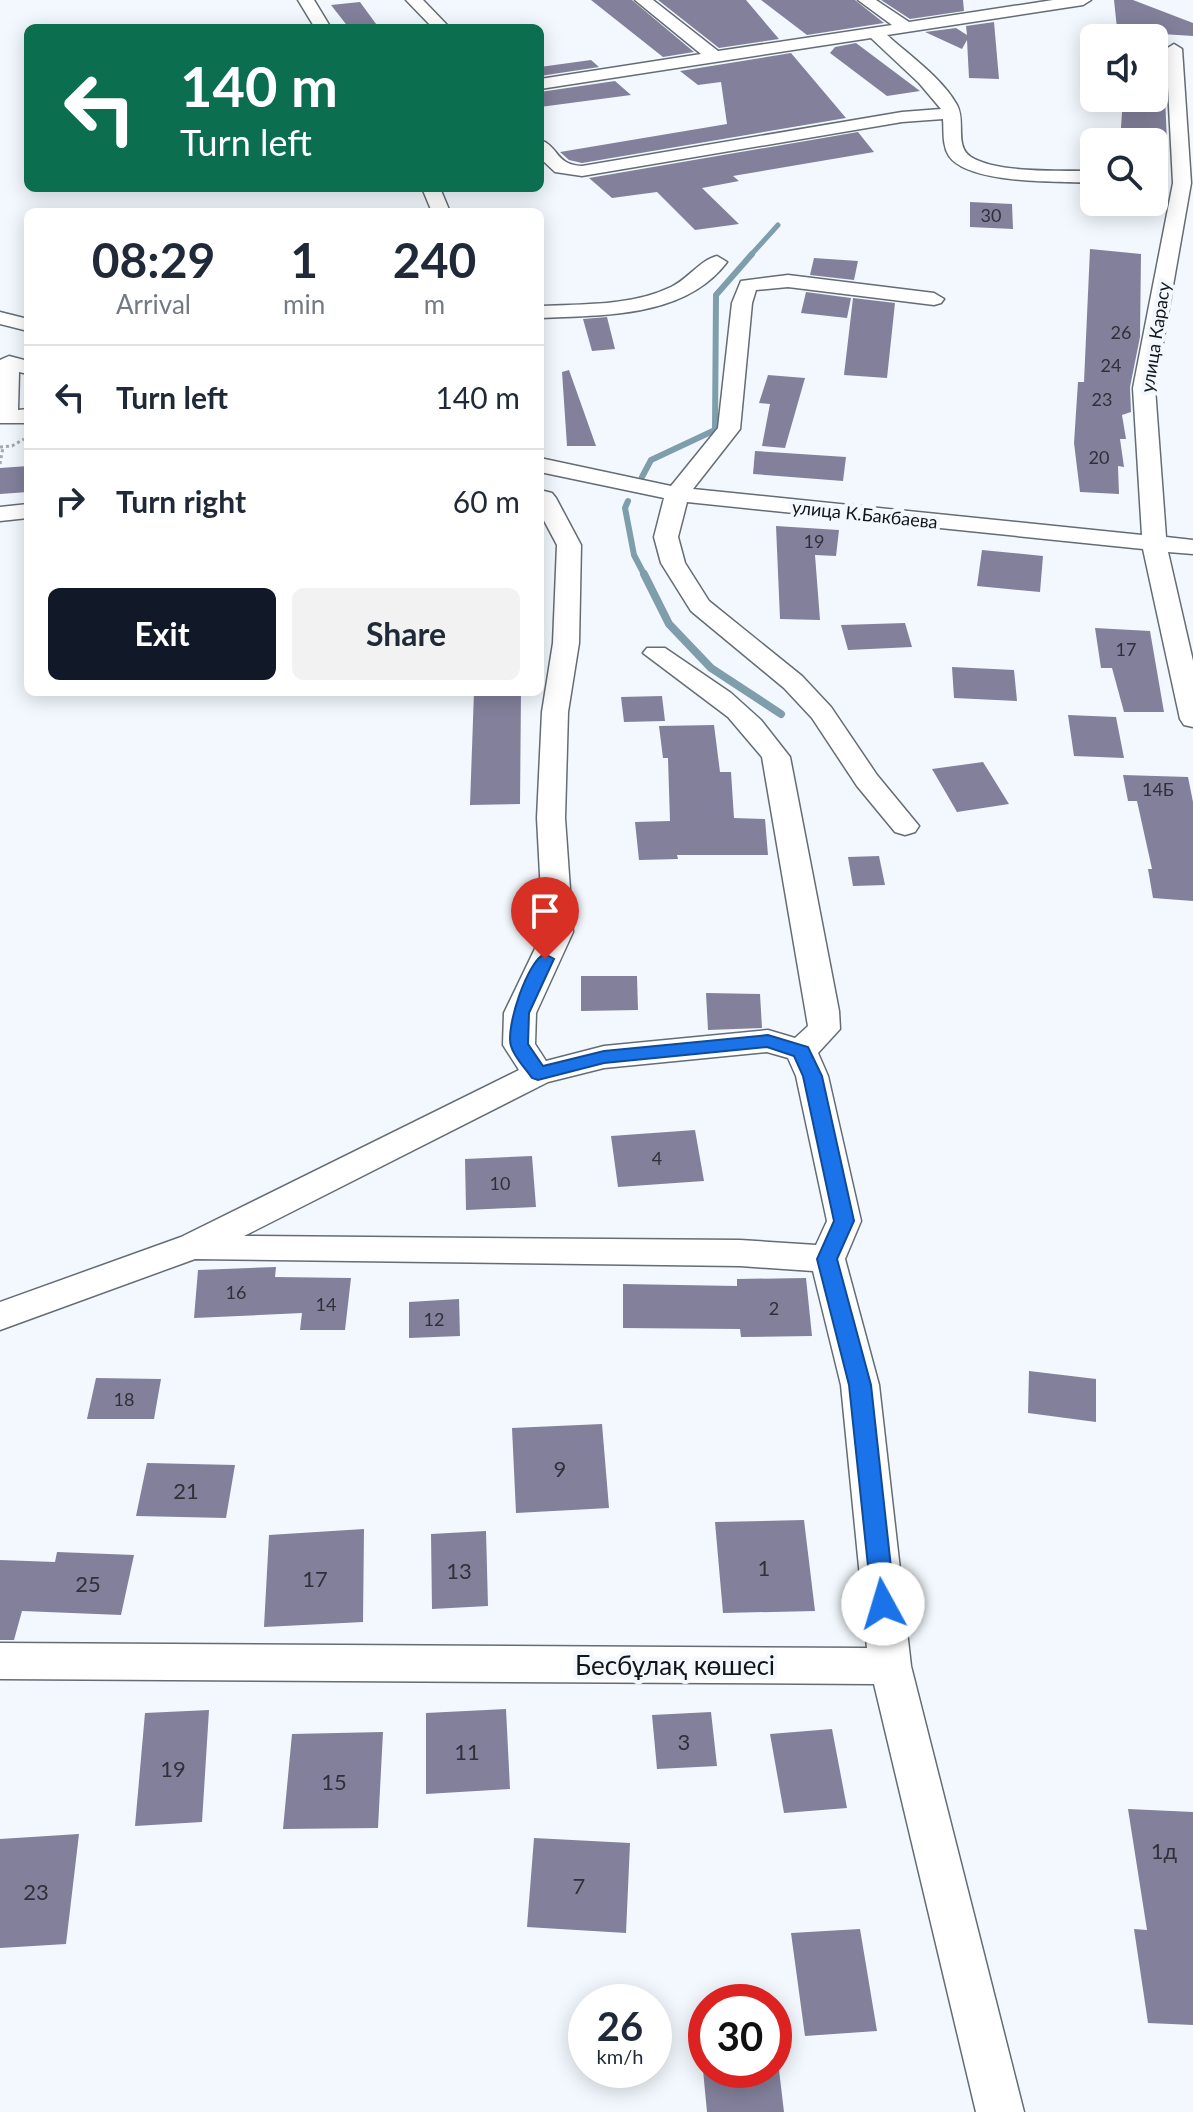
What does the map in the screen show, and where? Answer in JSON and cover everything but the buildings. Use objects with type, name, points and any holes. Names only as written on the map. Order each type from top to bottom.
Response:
[{"type":"street","points":[[306,0],[321,24]]},
{"type":"street","points":[[414,0],[438,24]]},
{"type":"street","points":[[643,0],[715,57]]},
{"type":"street","points":[[866,0],[906,27]]},
{"type":"street","points":[[544,83],[1083,0]]},
{"type":"street","points":[[874,32],[948,104],[953,143],[959,157],[974,166],[1080,176]]},
{"type":"street","name":"улица Карасу","points":[[1174,49],[1181,183],[1144,388],[1154,543],[1193,719]]},
{"type":"street","points":[[544,150],[556,167],[582,171],[902,117],[951,113]]},
{"type":"street","points":[[544,312],[624,306],[657,298],[694,283],[717,262]]},
{"type":"street","points":[[905,826],[867,780],[822,713],[793,682],[700,606],[684,585],[666,537],[677,494],[729,429],[742,303],[748,285],[788,281],[934,299]]},
{"type":"street","points":[[0,318],[24,324]]},
{"type":"street","points":[[12,363],[7,418],[24,416]]},
{"type":"street","points":[[544,497],[564,482],[548,468]]},
{"type":"street","name":"улица К.Бакбаева","points":[[548,468],[677,494],[1193,547]]},
{"type":"street","points":[[538,1074],[519,1045],[520,1013],[558,932],[551,818],[555,712],[566,643],[569,545],[544,501]]},
{"type":"street","points":[[0,514],[24,511]]},
{"type":"street","points":[[656,653],[738,713],[764,736],[776,757],[823,1011],[824,1029],[801,1051]]},
{"type":"street","points":[[0,1316],[193,1246],[538,1074],[604,1057],[768,1041],[801,1051],[812,1076],[844,1221],[827,1259],[860,1385],[890,1666],[1000,2112]]},
{"type":"street","points":[[193,1246],[740,1253],[827,1259]]},
{"type":"street","name":"Бесбұлақ көшесі","points":[[0,1661],[890,1666]]},
{"type":"path","points":[[0,464],[1,447],[12,446]]},
{"type":"waterway","points":[[750,256],[778,225]]},
{"type":"waterway","points":[[642,477],[651,460],[715,430],[716,295],[752,254]]},
{"type":"waterway","points":[[628,501],[625,508],[634,555],[645,576]]},
{"type":"waterway","points":[[645,576],[669,624],[711,668],[781,714]]},
{"type":"route","points":[[545,959],[520,1013],[519,1045],[538,1074],[604,1057],[768,1041],[801,1051],[812,1076],[844,1221],[827,1259],[860,1385],[883,1604]]}]
